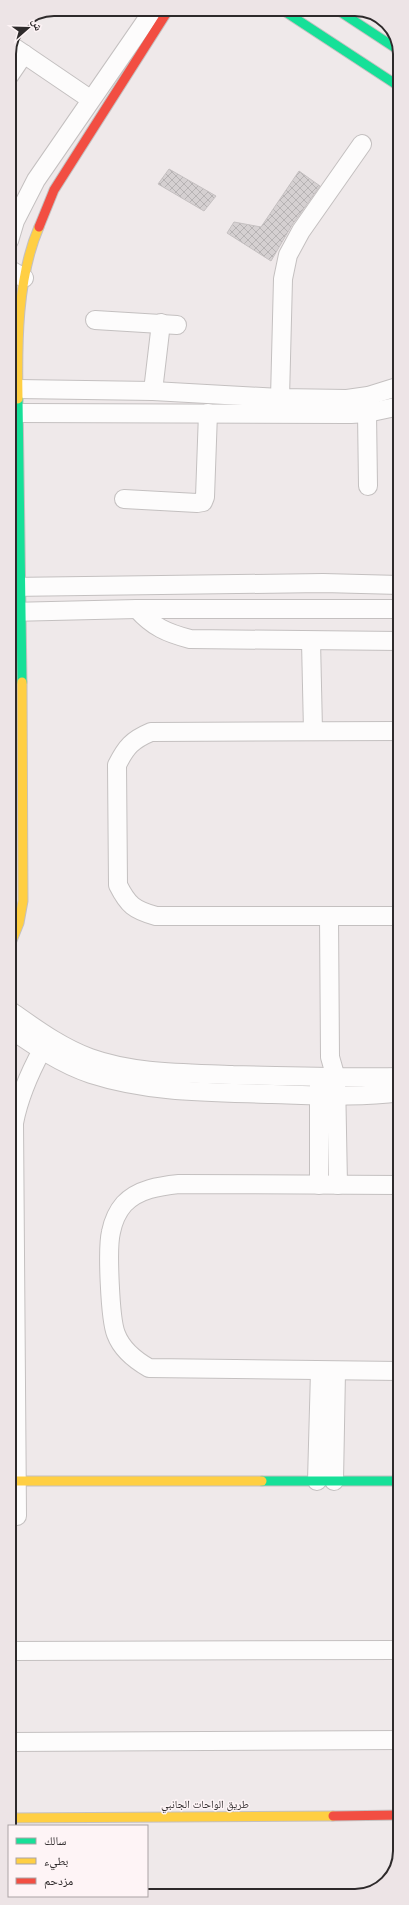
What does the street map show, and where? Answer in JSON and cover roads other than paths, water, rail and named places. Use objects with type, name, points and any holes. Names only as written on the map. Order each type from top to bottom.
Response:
[{"type":"street","points":[[16,219],[36,180],[90,99],[149,16]]},
{"type":"street","points":[[16,285],[17,273],[54,190],[165,16]]},
{"type":"street","points":[[293,16],[393,82]]},
{"type":"street","points":[[347,16],[392,46]]},
{"type":"street","points":[[18,50],[90,99]]},
{"type":"street","points":[[280,398],[283,279],[288,255],[301,231],[362,144]]},
{"type":"street","points":[[95,320],[169,324],[153,391]]},
{"type":"street","points":[[16,328],[18,390],[16,528]]},
{"type":"street","points":[[18,390],[153,391],[280,398],[347,399],[368,396],[393,388]]},
{"type":"street","points":[[18,413],[367,413],[393,407]]},
{"type":"street","points":[[367,413],[368,486]]},
{"type":"street","points":[[124,500],[202,502],[205,497],[208,414]]},
{"type":"street","points":[[16,586],[323,583],[393,585]]},
{"type":"street","points":[[137,609],[147,620],[159,629],[190,639],[393,641]]},
{"type":"street","points":[[16,930],[19,923],[16,893],[16,612],[137,609],[393,610]]},
{"type":"street","points":[[311,640],[313,731]]},
{"type":"street","points":[[393,731],[151,732],[136,739],[124,750],[117,765],[118,885],[126,900],[139,911],[156,916],[393,916]]},
{"type":"street","points":[[319,1185],[330,1057],[329,916]]},
{"type":"street","points":[[16,1015],[40,1032],[73,1051],[114,1065],[327,1087],[393,1092]]},
{"type":"street","points":[[16,1033],[66,1064],[90,1074],[141,1087],[206,1092],[327,1087],[393,1078]]},
{"type":"street","points":[[16,1114],[18,1104],[32,1068],[42,1050]]},
{"type":"street","points":[[327,1087],[338,1185]]},
{"type":"street","points":[[393,1185],[179,1184],[151,1188],[141,1192],[124,1204],[113,1223],[110,1243],[112,1323],[122,1346],[139,1363],[149,1368],[393,1371]]},
{"type":"street","points":[[326,1481],[328,1371]]},
{"type":"street","points":[[16,1481],[393,1481]]},
{"type":"street","points":[[16,1651],[393,1650]]},
{"type":"street","points":[[16,1742],[393,1740]]},
{"type":"street","name":"طريق الواحات الجانبي","points":[[16,1818],[393,1815]]}]
